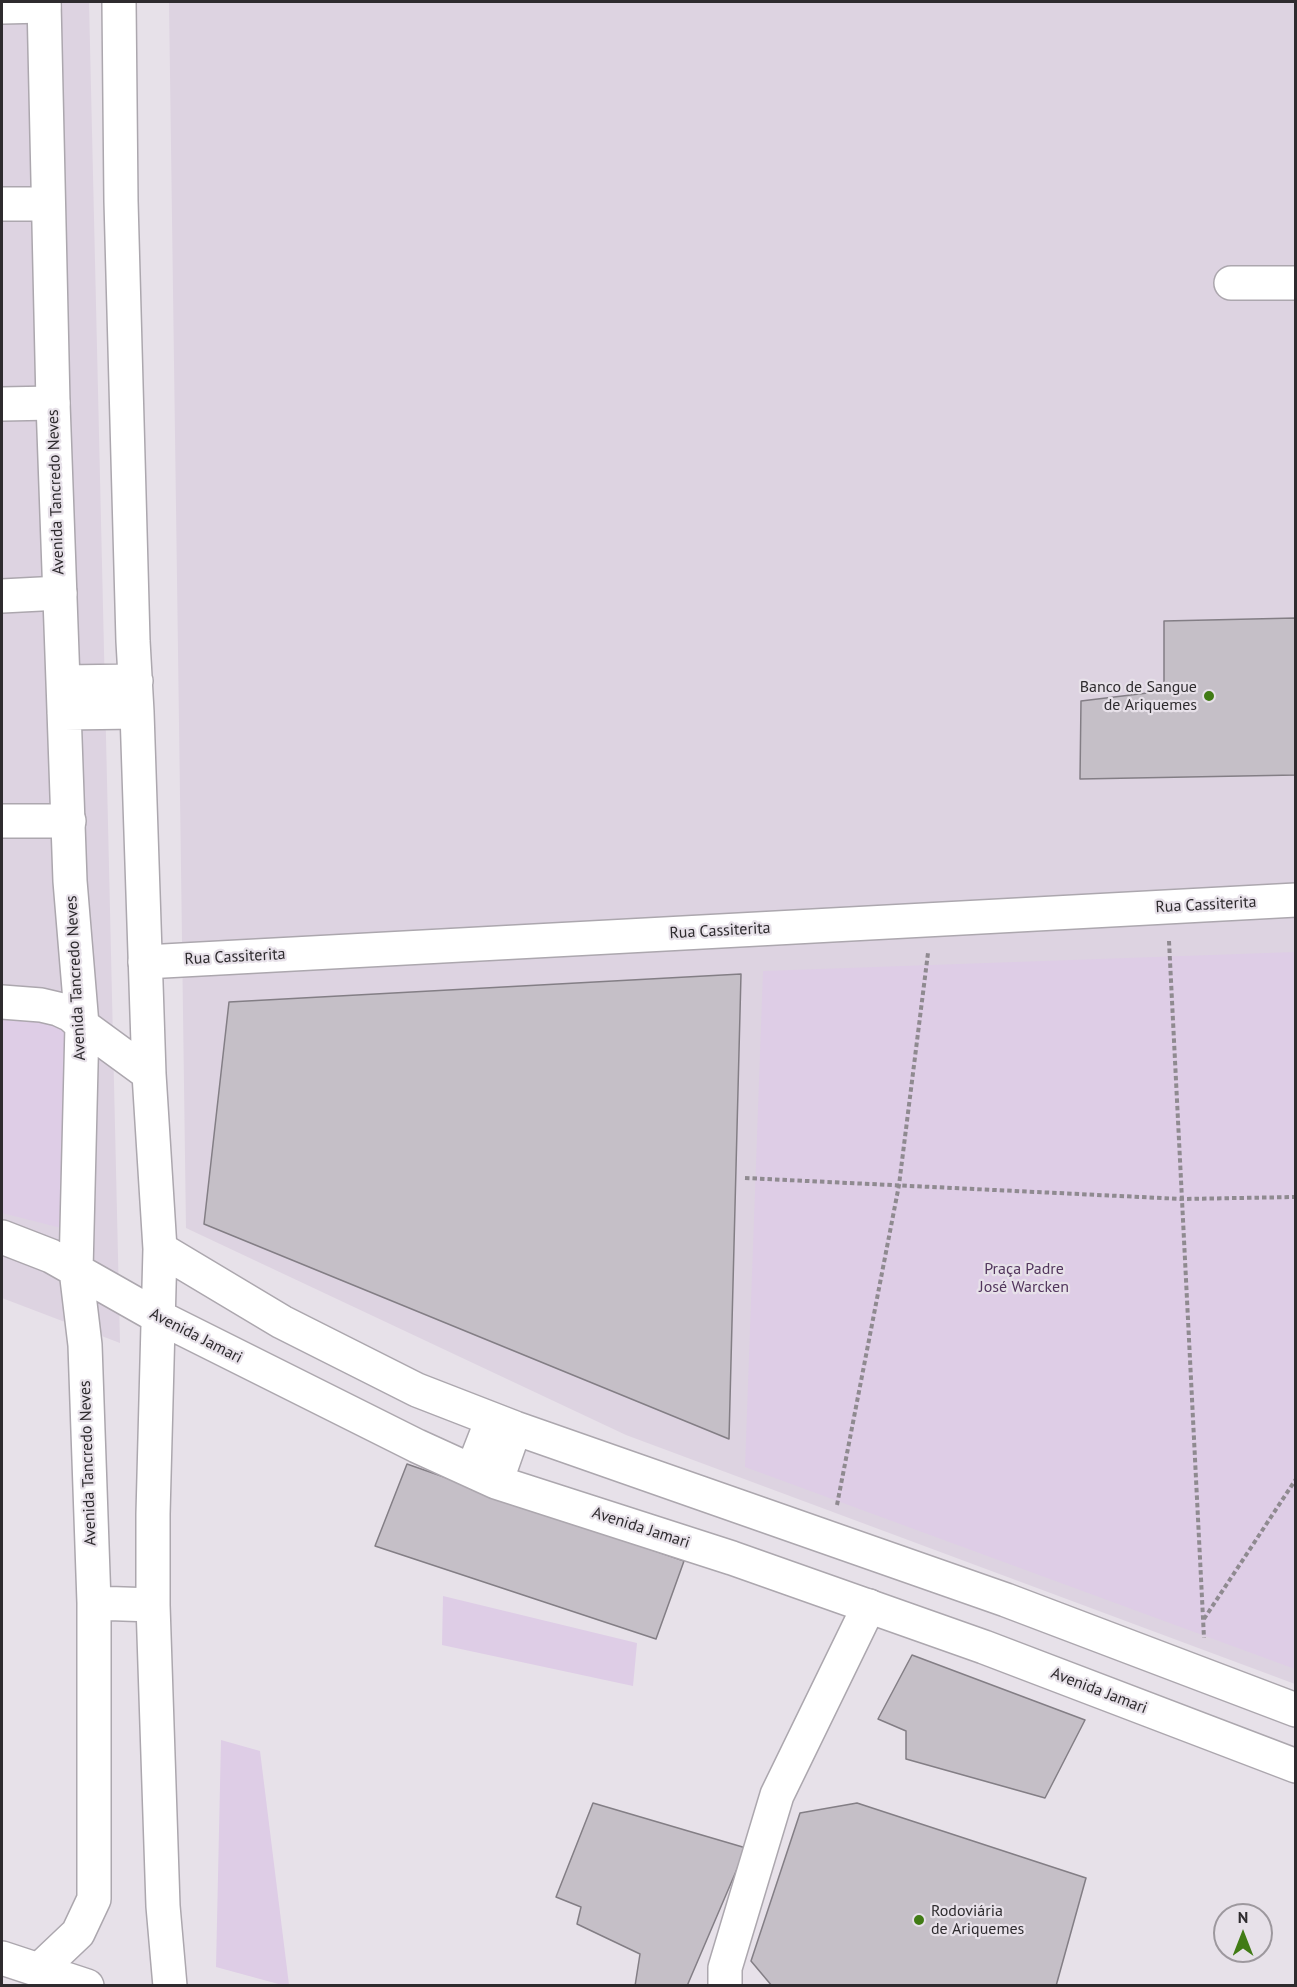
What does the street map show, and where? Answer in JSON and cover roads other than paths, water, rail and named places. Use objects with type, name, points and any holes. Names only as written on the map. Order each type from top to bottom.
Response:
[{"type":"main road","points":[[118,2],[133,641],[149,1074],[160,1249],[153,1605],[163,1906],[170,1986]]},
{"type":"main road","points":[[2,7],[44,4]]},
{"type":"main road","name":"Avenida Tancredo Neves","points":[[39,1970],[78,1933],[94,1899],[94,1603],[85,1345],[76,1270],[82,1026],[72,905],[63,698],[53,403],[44,4]]},
{"type":"main road","points":[[2,204],[48,204]]},
{"type":"main road","points":[[1231,283],[1296,283]]},
{"type":"main road","points":[[2,404],[53,403]]},
{"type":"main road","points":[[2,596],[60,593]]},
{"type":"main road","points":[[63,698],[136,697]]},
{"type":"main road","points":[[2,821],[69,821]]},
{"type":"main road","name":"Rua Cassiterita","points":[[145,962],[1296,900]]},
{"type":"main road","points":[[2,1002],[41,1005],[71,1015],[82,1026],[149,1074]]},
{"type":"main road","name":"Avenida Jamari","points":[[4,1240],[51,1256],[157,1316],[484,1477],[732,1558],[869,1606],[984,1647],[1296,1766]]},
{"type":"main road","points":[[160,1249],[282,1322],[417,1390],[503,1424],[1006,1600],[1296,1710]]},
{"type":"main road","points":[[484,1477],[503,1424]]},
{"type":"main road","points":[[94,1603],[153,1605]]},
{"type":"main road","points":[[724,1986],[724,1968],[777,1795],[869,1606]]},
{"type":"main road","points":[[2,1958],[87,1986]]},
{"type":"place","name":"Banco de Sangue de Ariquemes","points":[[1209,696]]},
{"type":"place","name":"Rodoviária de Ariquemes","points":[[919,1920]]},
{"type":"park label","name":"Praça Padre José Warcken","points":[[1024,1278]]}]
